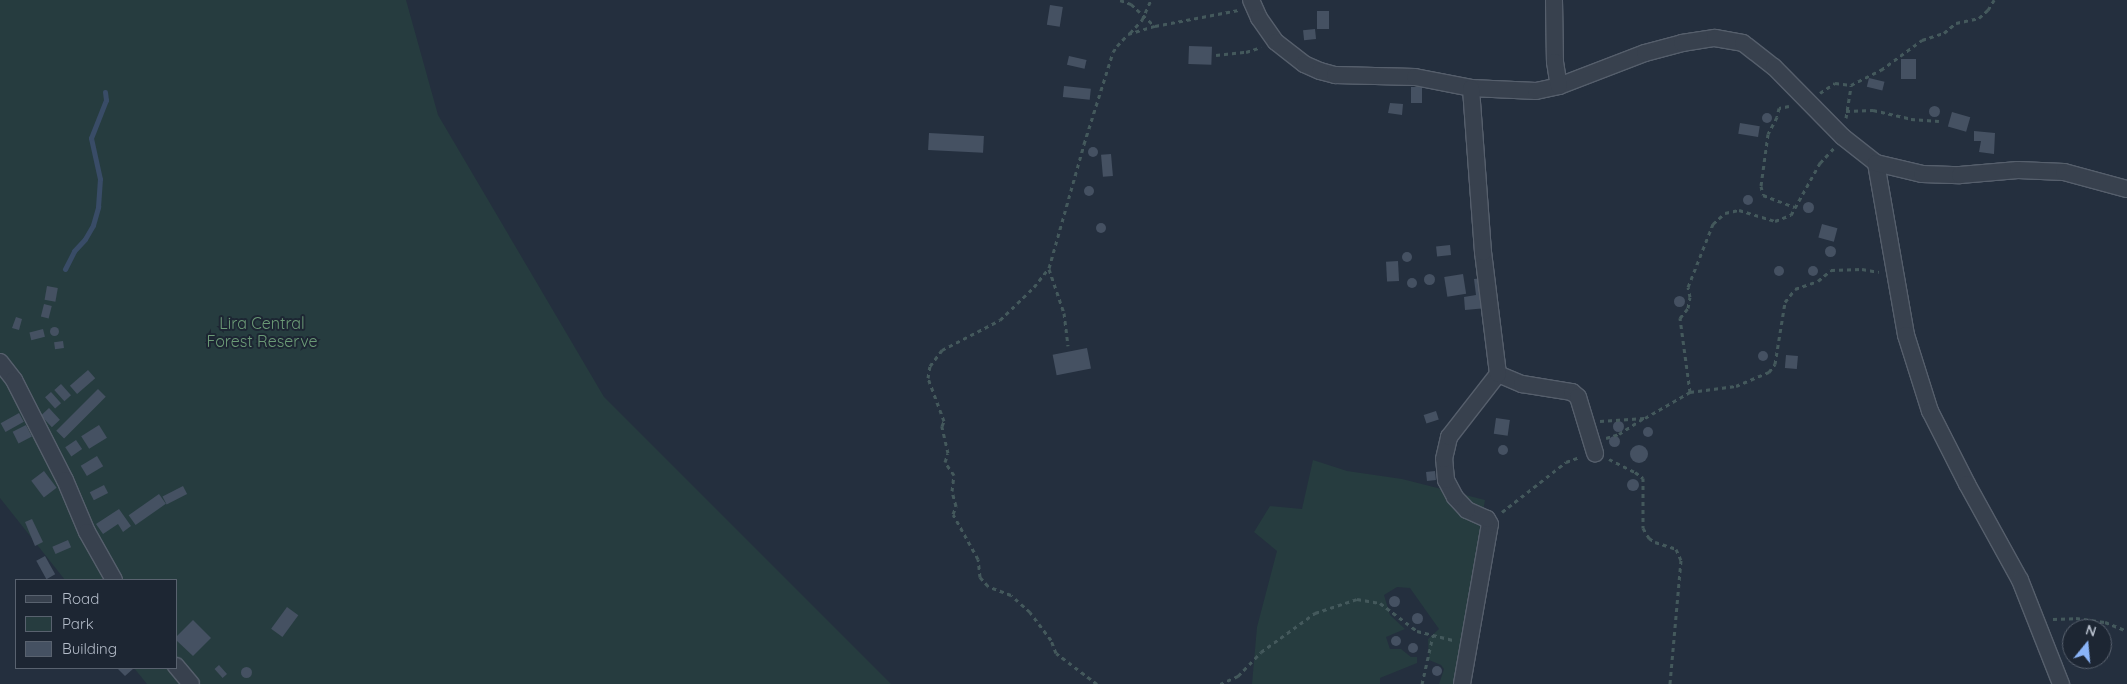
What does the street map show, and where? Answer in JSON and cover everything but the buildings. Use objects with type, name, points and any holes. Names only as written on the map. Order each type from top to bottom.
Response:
[{"type":"street","points":[[1554,0],[1555,62],[1559,86]]},
{"type":"street","points":[[1252,3],[1276,42],[1304,64],[1320,71],[1336,75],[1415,76],[1471,88],[1536,91],[1559,86],[1646,53],[1682,43],[1714,38],[1743,43],[1774,67],[1809,100],[1843,137],[1876,163],[1922,174],[1960,175],[2018,170],[2064,172],[2127,189]]},
{"type":"street","points":[[1462,684],[1489,521],[1467,510],[1456,497],[1446,480],[1444,459],[1449,437],[1498,374],[1483,252],[1471,88]]},
{"type":"street","points":[[1876,163],[1906,335],[1930,411],[1967,484],[2020,580],[2062,684]]},
{"type":"street","points":[[0,362],[14,380],[65,480],[87,532],[113,579]]},
{"type":"street","points":[[1498,374],[1522,384],[1572,392],[1578,397],[1595,453]]},
{"type":"street","points":[[178,668],[191,684]]},
{"type":"path","points":[[1120,0],[1131,4],[1155,26]]},
{"type":"path","points":[[1097,684],[1056,653],[1051,640],[1030,612],[1011,595],[988,586],[980,577],[978,559],[953,514],[956,506],[952,491],[954,475],[946,462],[948,453],[942,426],[944,421],[928,378],[930,366],[942,350],[1000,320],[1034,287],[1049,268],[1113,52],[1144,16],[1151,0]]},
{"type":"path","points":[[1795,207],[1763,195],[1761,186],[1768,134],[1779,108],[1809,100],[1835,83],[1851,85],[1881,70],[1922,40],[1944,33],[1956,23],[1978,18],[1988,10],[1994,0]]},
{"type":"path","points":[[1128,34],[1252,3]]},
{"type":"path","points":[[1216,55],[1246,52],[1276,42]]},
{"type":"path","points":[[1690,392],[1680,318],[1688,308],[1690,297],[1688,287],[1713,224],[1725,213],[1739,210],[1776,221],[1783,220],[1791,215],[1820,164],[1843,137],[1851,85]]},
{"type":"path","points":[[1821,115],[1848,110],[1873,110],[1911,119],[1939,121]]},
{"type":"path","points":[[1049,268],[1064,313],[1068,346]]},
{"type":"path","points":[[1489,521],[1566,462],[1595,453],[1607,437],[1619,434],[1690,392],[1736,386],[1769,372],[1775,364],[1785,302],[1795,289],[1818,281],[1831,270],[1862,269],[1896,275]]},
{"type":"path","points":[[1587,423],[1620,418],[1645,418]]},
{"type":"path","points":[[1595,453],[1635,472],[1643,478],[1643,528],[1648,538],[1676,549],[1682,560],[1670,684]]},
{"type":"path","points":[[1220,684],[1238,676],[1261,652],[1316,613],[1357,599],[1380,603],[1417,630],[1469,644]]},
{"type":"path","points":[[2037,620],[2076,618],[2105,622],[2127,631]]},
{"type":"path","points":[[1422,684],[1433,635]]},
{"type":"green space","name":"Lira Central Forest Reserve","points":[[0,0],[406,0],[438,115],[604,397],[891,684],[147,684],[135,669],[178,669],[178,579],[64,579],[0,498]]},
{"type":"green space","points":[[1313,460],[1347,471],[1402,479],[1485,500],[1453,684],[1439,684],[1444,669],[1441,665],[1429,660],[1428,639],[1439,629],[1410,588],[1397,587],[1384,595],[1390,615],[1405,629],[1386,637],[1390,649],[1401,649],[1411,657],[1417,657],[1417,663],[1380,678],[1380,684],[1252,684],[1257,627],[1277,551],[1254,532],[1270,506],[1302,509]]},
{"type":"waterway","points":[[65,269],[74,251],[85,239],[93,225],[98,207],[100,179],[91,138],[106,100],[105,92]]}]
